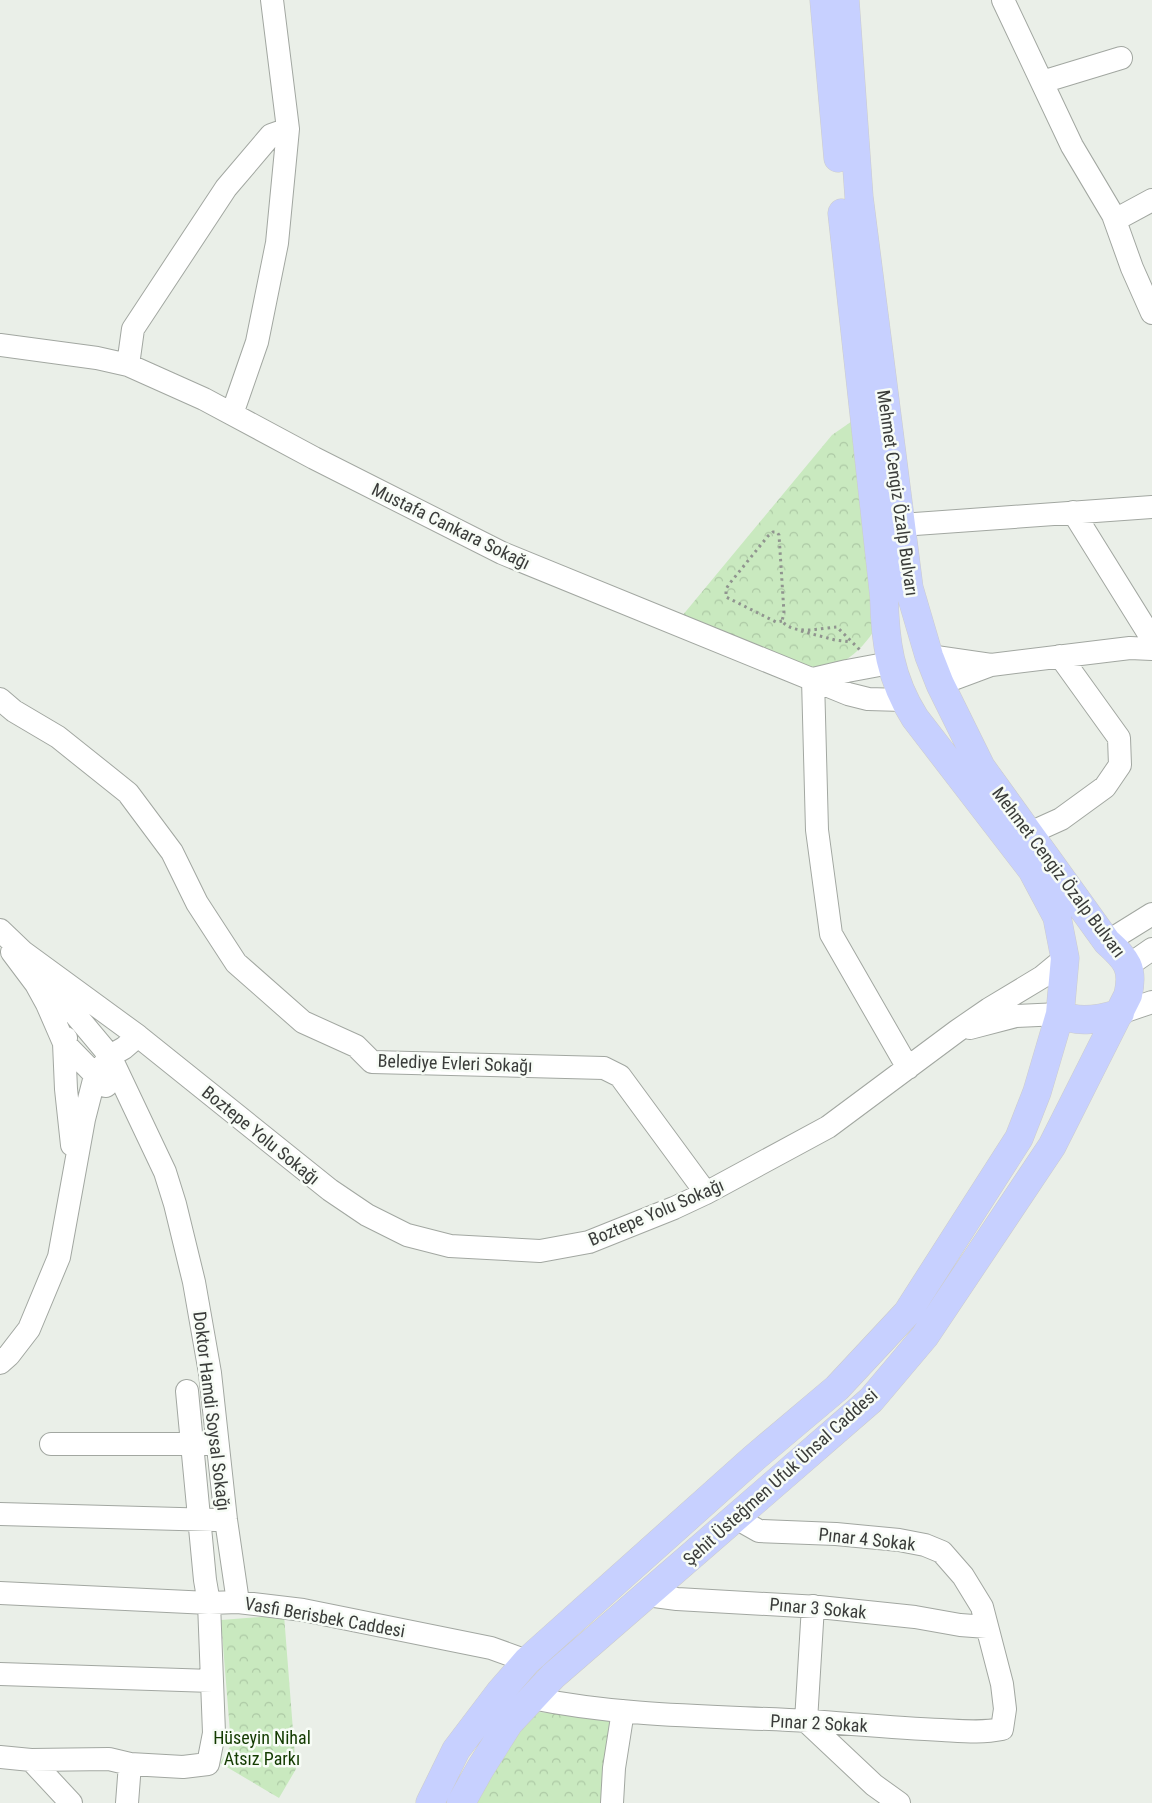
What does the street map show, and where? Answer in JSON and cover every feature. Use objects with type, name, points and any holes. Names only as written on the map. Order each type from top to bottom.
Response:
[{"type":"main road","name":"Mehmet Cengiz Özalp Bulvarı","points":[[824,0],[843,215],[884,596],[885,628],[869,653],[915,718],[1032,870],[1057,917],[1065,958],[1060,1014]]},
{"type":"main road","name":"Mehmet Cengiz Özalp Bulvarı","points":[[845,0],[859,197],[908,588],[929,656],[940,684],[981,767],[1108,942],[1137,970],[1120,1013]]},
{"type":"main road","points":[[869,653],[929,656]]},
{"type":"main road","points":[[903,700],[915,702],[926,698],[934,693],[940,684]]},
{"type":"main road","points":[[1065,958],[1070,952],[1084,944],[1099,941],[1108,942]]},
{"type":"main road","points":[[1060,1014],[1066,1018],[1085,1020],[1103,1018],[1120,1013]]},
{"type":"main road","name":"Şehit Üsteğmen Ufuk Ünsal Caddesi","points":[[461,1803],[504,1731],[553,1676],[871,1400],[924,1336],[1052,1146],[1120,1013]]},
{"type":"main road","name":"Şehit Üsteğmen Ufuk Ünsal Caddesi","points":[[430,1803],[456,1750],[524,1664],[754,1458],[837,1388],[907,1313],[1020,1138],[1038,1092],[1060,1014]]},
{"type":"main road","points":[[500,1692],[532,1698],[524,1664]]},
{"type":"street","points":[[232,414],[257,342],[277,243],[288,129],[272,0]]},
{"type":"street","points":[[1004,0],[1072,146],[1115,220],[1132,268],[1152,313]]},
{"type":"street","points":[[1042,82],[1121,58]]},
{"type":"street","points":[[128,365],[133,329],[226,188],[271,135],[288,129]]},
{"type":"street","points":[[1115,220],[1152,200]]},
{"type":"street","name":"Mustafa Cankara Sokağı","points":[[0,345],[97,358],[128,365],[204,399],[314,458],[502,553],[848,694],[868,699],[903,700]]},
{"type":"street","points":[[901,524],[1152,506]]},
{"type":"street","points":[[1072,512],[1152,639]]},
{"type":"street","points":[[940,684],[991,665],[1130,648],[1152,649]]},
{"type":"street","points":[[869,653],[847,671],[813,680],[817,830],[831,934],[908,1068]]},
{"type":"street","points":[[929,656],[991,665]]},
{"type":"street","points":[[1030,833],[1061,819],[1105,787],[1120,765],[1119,738],[1060,656]]},
{"type":"street","name":"Belediye Evleri Sokağı","points":[[0,699],[14,711],[58,737],[128,793],[172,852],[197,903],[236,963],[303,1022],[356,1046],[372,1062],[604,1068],[620,1076],[706,1194]]},
{"type":"street","points":[[1108,942],[1152,914]]},
{"type":"street","points":[[0,932],[24,952],[138,1036]]},
{"type":"street","points":[[0,932],[21,966],[36,984],[64,1043],[114,1093],[149,1136]]},
{"type":"street","points":[[1137,970],[1152,948]]},
{"type":"street","points":[[24,952],[110,1056],[149,1136]]},
{"type":"street","name":"Boztepe Yolu Sokağı","points":[[138,1036],[330,1190],[367,1215],[407,1235],[450,1246],[540,1251],[589,1242],[706,1194],[828,1127],[957,1031],[988,1009],[1042,977],[1065,958]]},
{"type":"street","points":[[1120,1013],[1152,1002]]},
{"type":"street","points":[[957,1031],[1016,1016],[1060,1014]]},
{"type":"street","points":[[75,1170],[66,1089],[64,1043],[72,1028],[81,1020],[103,1021],[138,1036]]},
{"type":"street","points":[[0,1363],[29,1329],[59,1257],[84,1119],[95,1076],[110,1056],[124,1048],[138,1036]]},
{"type":"street","name":"Doktor Hamdi Soysal Sokağı","points":[[149,1136],[165,1172],[185,1241],[209,1364],[226,1520],[238,1602]]},
{"type":"street","points":[[0,1757],[31,1760],[109,1760],[130,1764],[183,1767],[208,1764],[214,1733],[209,1603],[205,1580],[187,1391]]},
{"type":"street","points":[[51,1444],[192,1443],[218,1445]]},
{"type":"street","points":[[0,1514],[226,1520]]},
{"type":"street","name":"Pınar 4 Sokak","points":[[736,1518],[759,1531],[836,1534],[899,1540],[925,1545],[942,1552],[963,1576],[982,1607],[987,1627]]},
{"type":"street","name":"Vasfi Berisbek Caddesi","points":[[0,1594],[209,1603],[238,1602],[303,1610],[491,1648],[524,1664]]},
{"type":"street","name":"Pınar 3 Sokak","points":[[647,1594],[677,1599],[813,1606],[987,1627]]},
{"type":"street","points":[[813,1606],[806,1721],[874,1785],[899,1803]]},
{"type":"street","name":"Pınar 2 Sokak","points":[[532,1698],[572,1706],[695,1717],[806,1721],[984,1732],[1002,1729],[1005,1709],[1002,1684],[987,1627]]},
{"type":"street","points":[[0,1674],[212,1681]]},
{"type":"street","points":[[612,1803],[614,1768],[623,1711]]},
{"type":"street","points":[[31,1760],[71,1803]]},
{"type":"street","points":[[127,1803],[130,1764]]},
{"type":"path","points":[[773,532],[777,532],[779,535],[784,612],[782,621],[776,622],[726,597],[726,589],[730,583],[773,532]]},
{"type":"path","points":[[782,621],[786,626],[835,640],[869,653]]},
{"type":"path","points":[[798,630],[837,627],[869,653]]},
{"type":"green space","points":[[858,417],[876,627],[870,637],[854,654],[841,663],[817,670],[682,616],[832,435]]},
{"type":"green space","name":"Hüseyin Nihal Atsız Parkı","points":[[284,1615],[296,1769],[279,1798],[220,1763],[231,1745],[221,1620]]},
{"type":"green space","points":[[538,1712],[617,1717],[605,1803],[474,1803],[506,1742]]}]
